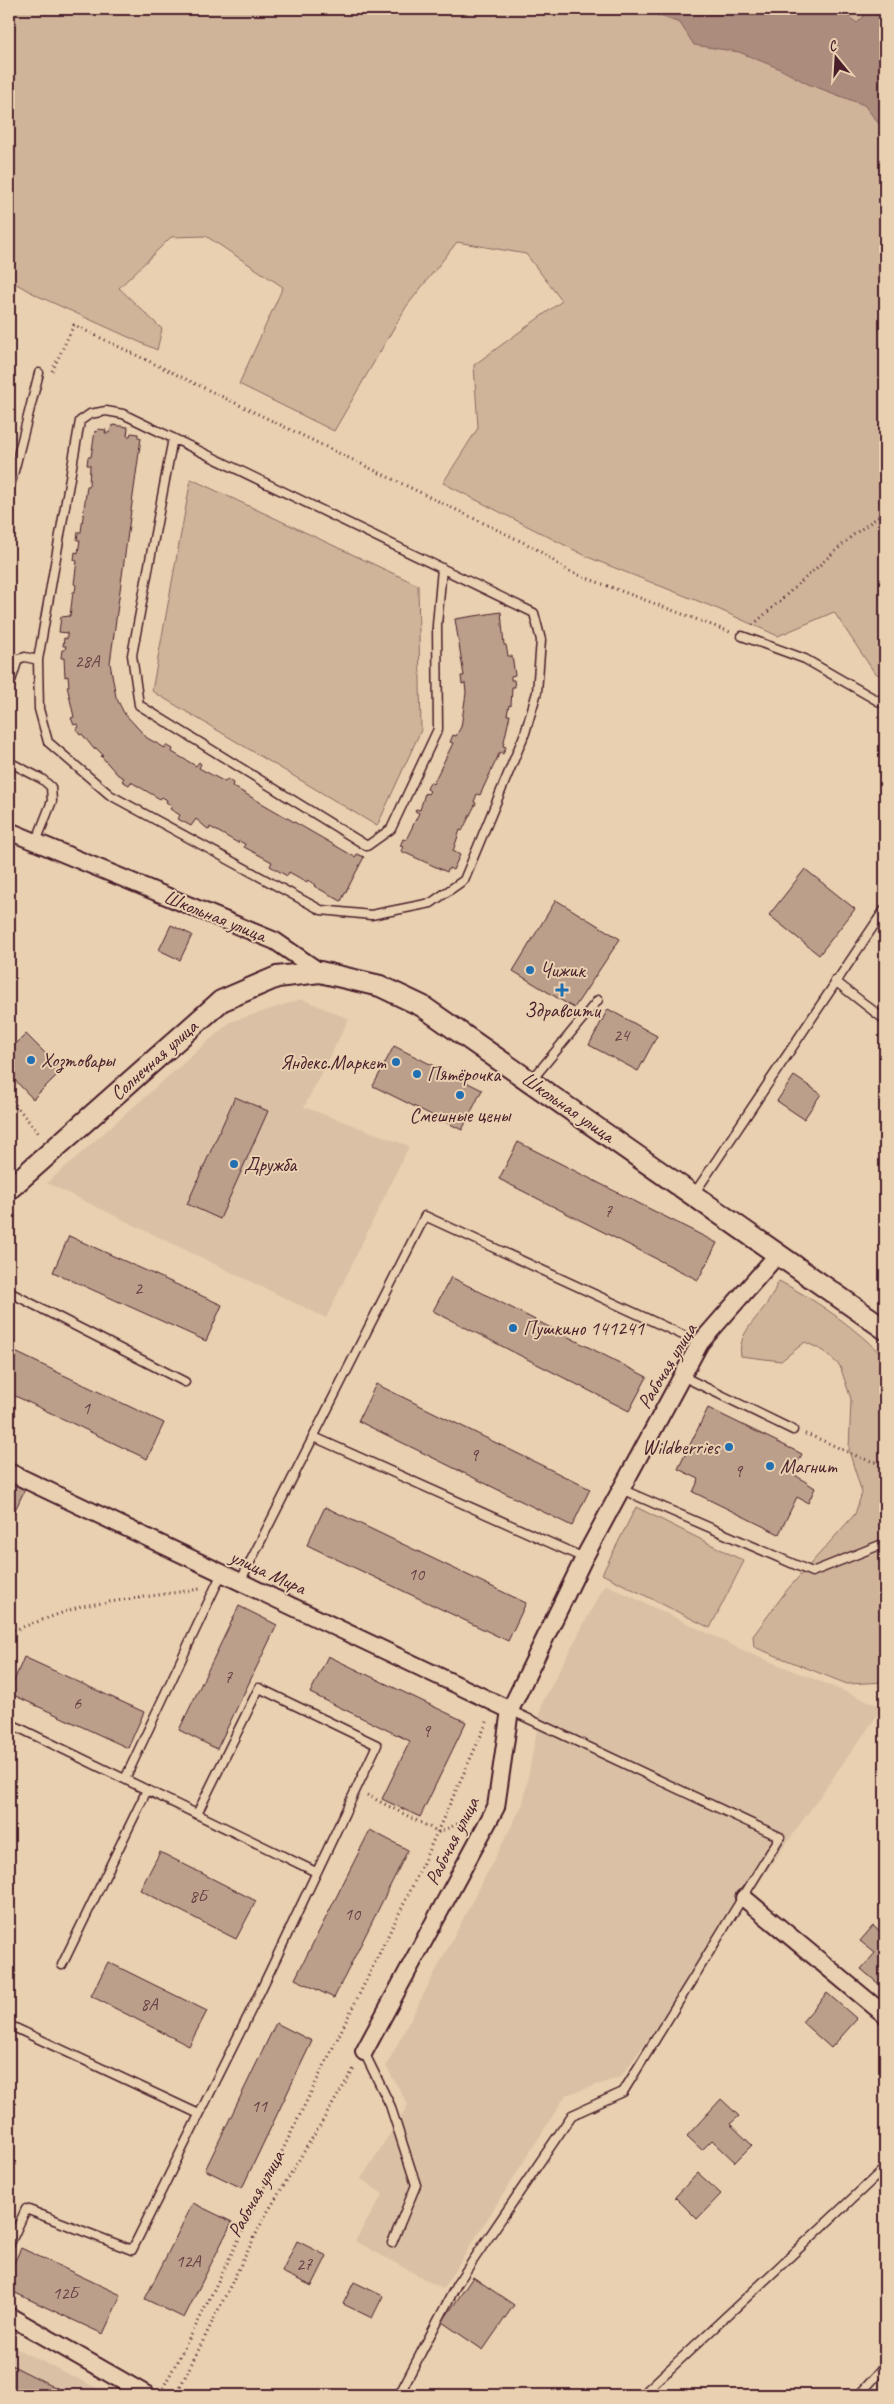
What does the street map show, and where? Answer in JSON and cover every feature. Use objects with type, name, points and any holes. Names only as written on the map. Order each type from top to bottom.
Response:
[{"type":"street","name":"Школьная улица","points":[[9,831],[275,941],[320,972],[380,986],[422,1006],[885,1329]]},
{"type":"street","name":"Солнечная улица","points":[[9,1189],[221,1001],[277,977],[320,972]]},
{"type":"street","name":"Рабочая улица","points":[[364,2052],[496,1807],[510,1710],[584,1558],[700,1343],[778,1254]]},
{"type":"street","name":"улица Мира","points":[[9,1472],[218,1580],[240,1582],[510,1710]]},
{"type":"street","points":[[744,1898],[885,2014]]},
{"type":"street","points":[[9,2316],[146,2395]]},
{"type":"lane","points":[[9,491],[39,373]]},
{"type":"lane","points":[[106,411],[123,414],[173,438],[534,613],[541,640],[537,692],[525,733],[464,880],[431,903],[371,915],[321,910],[110,795],[48,742],[38,709],[38,660],[80,421],[90,414],[106,411]]},
{"type":"lane","points":[[173,438],[132,655],[139,705],[367,846],[391,829],[438,729],[437,624],[442,568]]},
{"type":"lane","points":[[742,636],[805,659],[885,705]]},
{"type":"lane","points":[[9,687],[18,659],[25,657],[38,660]]},
{"type":"lane","points":[[9,762],[51,787],[52,801],[36,842]]},
{"type":"lane","points":[[694,1194],[835,981],[885,910]]},
{"type":"lane","points":[[835,981],[885,1020]]},
{"type":"lane","points":[[531,1081],[598,1000]]},
{"type":"lane","points":[[240,1582],[425,1216],[700,1343]]},
{"type":"lane","points":[[9,1292],[185,1382]]},
{"type":"lane","points":[[682,1376],[793,1430]]},
{"type":"lane","points":[[314,1437],[584,1558]]},
{"type":"lane","points":[[621,1489],[812,1572],[885,1543]]},
{"type":"lane","points":[[125,1779],[218,1580]]},
{"type":"lane","points":[[9,2246],[26,2209],[132,2250],[376,1745],[259,1688],[197,1814]]},
{"type":"lane","points":[[399,2395],[457,2284],[572,2115],[623,2092],[780,1837],[510,1710]]},
{"type":"lane","points":[[9,1723],[316,1872]]},
{"type":"lane","points":[[62,1964],[146,1790]]},
{"type":"lane","points":[[9,2025],[199,2114]]},
{"type":"lane","points":[[364,2052],[390,2105],[416,2185],[392,2243]]},
{"type":"lane","points":[[642,2395],[885,2168]]},
{"type":"lane","points":[[859,2395],[885,2366]]},
{"type":"path","points":[[39,373],[52,371],[74,324],[535,548],[568,571],[742,636],[853,536],[885,512]]},
{"type":"path","points":[[9,1097],[52,1150]]},
{"type":"path","points":[[793,1430],[821,1439],[867,1462],[885,1464]]},
{"type":"path","points":[[9,1632],[81,1606],[218,1580]]},
{"type":"path","points":[[159,2395],[202,2313],[412,1887],[491,1714]]},
{"type":"path","points":[[356,1789],[439,1832],[496,1807]]},
{"type":"path","name":"Рабочая улица","points":[[176,2395],[264,2218],[364,2052]]},
{"type":"shaded area","points":[[9,9],[885,9],[885,679],[874,672],[834,612],[778,636],[718,609],[590,558],[443,483],[478,428],[474,365],[562,301],[526,254],[457,242],[406,307],[334,431],[239,384],[283,287],[206,236],[171,237],[119,288],[162,329],[157,350],[38,296],[9,280]]},
{"type":"shaded area","points":[[640,9],[838,9],[857,23],[866,14],[879,12],[885,18],[885,126],[879,124],[864,105],[808,84],[778,68],[739,52],[694,45],[680,23]]},
{"type":"shaded area","points":[[191,479],[418,585],[421,730],[377,826],[152,691]]},
{"type":"shaded area","name":"Дружба","points":[[302,999],[349,1019],[304,1107],[409,1146],[326,1318],[47,1183],[230,1022]]},
{"type":"shaded area","points":[[779,1281],[835,1315],[885,1358],[885,1682],[847,1684],[754,1647],[753,1636],[787,1590],[855,1514],[862,1493],[849,1451],[851,1399],[840,1366],[824,1351],[805,1342],[781,1361],[741,1356],[742,1341],[745,1334],[770,1299]]},
{"type":"shaded area","points":[[636,1507],[744,1561],[710,1628],[602,1574]]},
{"type":"shaded area","points":[[605,1584],[749,1653],[883,1707],[621,2077],[566,2095],[443,2289],[355,2241],[383,2194],[361,2179],[408,2105],[386,2066],[523,1804],[542,1703]]},
{"type":"shaded area","points":[[9,2345],[111,2395],[9,2395]]},
{"type":"building","points":[[113,425],[128,427],[127,436],[130,436],[131,433],[138,434],[138,437],[141,438],[110,663],[116,697],[124,713],[147,738],[165,748],[166,745],[173,749],[172,752],[196,766],[199,762],[201,764],[199,768],[225,782],[227,779],[233,783],[232,786],[355,857],[357,854],[364,857],[341,901],[314,886],[308,880],[307,882],[289,872],[287,876],[270,866],[272,862],[244,847],[245,844],[239,841],[238,843],[210,827],[209,830],[196,819],[191,826],[178,819],[180,815],[170,809],[172,806],[166,802],[167,800],[162,797],[160,799],[131,782],[129,785],[122,781],[124,778],[118,775],[101,756],[103,755],[96,748],[94,749],[82,734],[80,735],[76,729],[79,727],[77,724],[74,725],[71,718],[74,717],[67,686],[69,686],[68,676],[65,677],[64,658],[61,658],[62,650],[65,650],[66,646],[63,646],[64,638],[67,639],[67,633],[59,632],[61,617],[70,616],[73,592],[75,592],[76,585],[74,584],[77,561],[74,560],[75,552],[78,553],[80,540],[77,540],[78,532],[81,532],[87,486],[89,486],[90,465],[87,465],[88,457],[91,457],[95,431],[97,432],[98,429],[106,430],[105,433],[109,433]]},
{"type":"building","points":[[501,612],[504,645],[506,645],[508,656],[512,656],[515,675],[511,676],[515,687],[512,687],[511,706],[509,705],[507,715],[510,715],[503,746],[506,747],[503,754],[500,752],[480,795],[477,794],[474,802],[476,803],[462,831],[460,830],[453,851],[460,855],[453,870],[449,868],[447,872],[401,851],[403,847],[400,846],[403,839],[406,840],[419,813],[415,811],[416,809],[420,810],[425,793],[428,794],[430,791],[427,789],[430,782],[433,784],[453,743],[450,742],[453,735],[456,736],[461,727],[466,693],[465,683],[462,684],[461,676],[464,676],[455,619]]},
{"type":"building","points":[[805,869],[855,909],[819,955],[769,915]]},
{"type":"building","points":[[556,900],[620,939],[574,1008],[513,971]]},
{"type":"building","points":[[171,925],[192,935],[180,960],[159,950]]},
{"type":"building","points":[[608,1009],[657,1036],[638,1071],[589,1045]]},
{"type":"building","name":"Хозтовары","points":[[26,1034],[62,1070],[33,1099],[9,1074],[9,1051]]},
{"type":"building","points":[[394,1046],[482,1090],[462,1130],[373,1086]]},
{"type":"building","points":[[794,1076],[821,1094],[804,1119],[777,1101]]},
{"type":"building","points":[[235,1097],[268,1111],[220,1219],[187,1204]]},
{"type":"building","points":[[518,1142],[717,1243],[698,1280],[499,1179]]},
{"type":"building","points":[[69,1236],[222,1305],[206,1341],[53,1272]]},
{"type":"building","points":[[451,1277],[647,1377],[629,1411],[433,1311]]},
{"type":"building","points":[[9,1349],[164,1423],[147,1459],[9,1393]]},
{"type":"building","points":[[376,1384],[590,1489],[572,1526],[358,1421]]},
{"type":"building","points":[[708,1408],[802,1454],[792,1473],[815,1488],[808,1503],[797,1497],[779,1534],[693,1492],[699,1479],[678,1469]]},
{"type":"building","points":[[9,1482],[25,1489],[9,1523]]},
{"type":"building","points":[[325,1507],[526,1603],[508,1641],[307,1545]]},
{"type":"building","points":[[239,1606],[277,1625],[217,1749],[179,1730]]},
{"type":"building","points":[[328,1656],[466,1722],[420,1817],[382,1799],[410,1741],[310,1693]]},
{"type":"building","points":[[24,1657],[144,1712],[128,1748],[9,1693]]},
{"type":"building","points":[[370,1830],[408,1850],[334,1998],[295,1979]]},
{"type":"building","points":[[160,1852],[256,1901],[236,1939],[140,1890]]},
{"type":"building","points":[[873,1926],[885,1936],[885,1979],[880,1985],[861,1969],[875,1953],[860,1941]]},
{"type":"building","points":[[108,1962],[207,2011],[189,2046],[91,1996]]},
{"type":"building","points":[[827,1993],[857,2019],[831,2048],[802,2022]]},
{"type":"building","points":[[276,2023],[312,2041],[242,2188],[205,2170]]},
{"type":"building","points":[[721,2099],[739,2116],[730,2124],[752,2145],[735,2162],[712,2140],[702,2150],[687,2136]]},
{"type":"building","points":[[698,2173],[721,2194],[697,2219],[675,2197]]},
{"type":"building","points":[[193,2203],[232,2222],[184,2318],[145,2299]]},
{"type":"building","points":[[297,2241],[327,2256],[312,2286],[282,2272]]},
{"type":"building","points":[[21,2248],[121,2295],[103,2334],[9,2290],[9,2274]]},
{"type":"building","points":[[473,2277],[514,2305],[483,2350],[442,2322]]},
{"type":"building","points":[[354,2282],[383,2296],[372,2318],[343,2304]]},
{"type":"building","points":[[9,2364],[71,2395],[9,2395]]},
{"type":"place","name":"Чижик","points":[[530,970]]},
{"type":"place","name":"Здравсити","points":[[562,990]]},
{"type":"place","name":"Хозтовары","points":[[31,1060]]},
{"type":"place","name":"Яндекс.Маркет","points":[[396,1062]]},
{"type":"place","name":"Пятёрочка","points":[[417,1074]]},
{"type":"place","name":"Смешные цены","points":[[460,1095]]},
{"type":"place","name":"Дружба","points":[[234,1164]]},
{"type":"place","name":"Пушкино 141241","points":[[513,1328]]},
{"type":"place","name":"Wildberries","points":[[729,1447]]},
{"type":"place","name":"Магнит","points":[[770,1466]]}]
